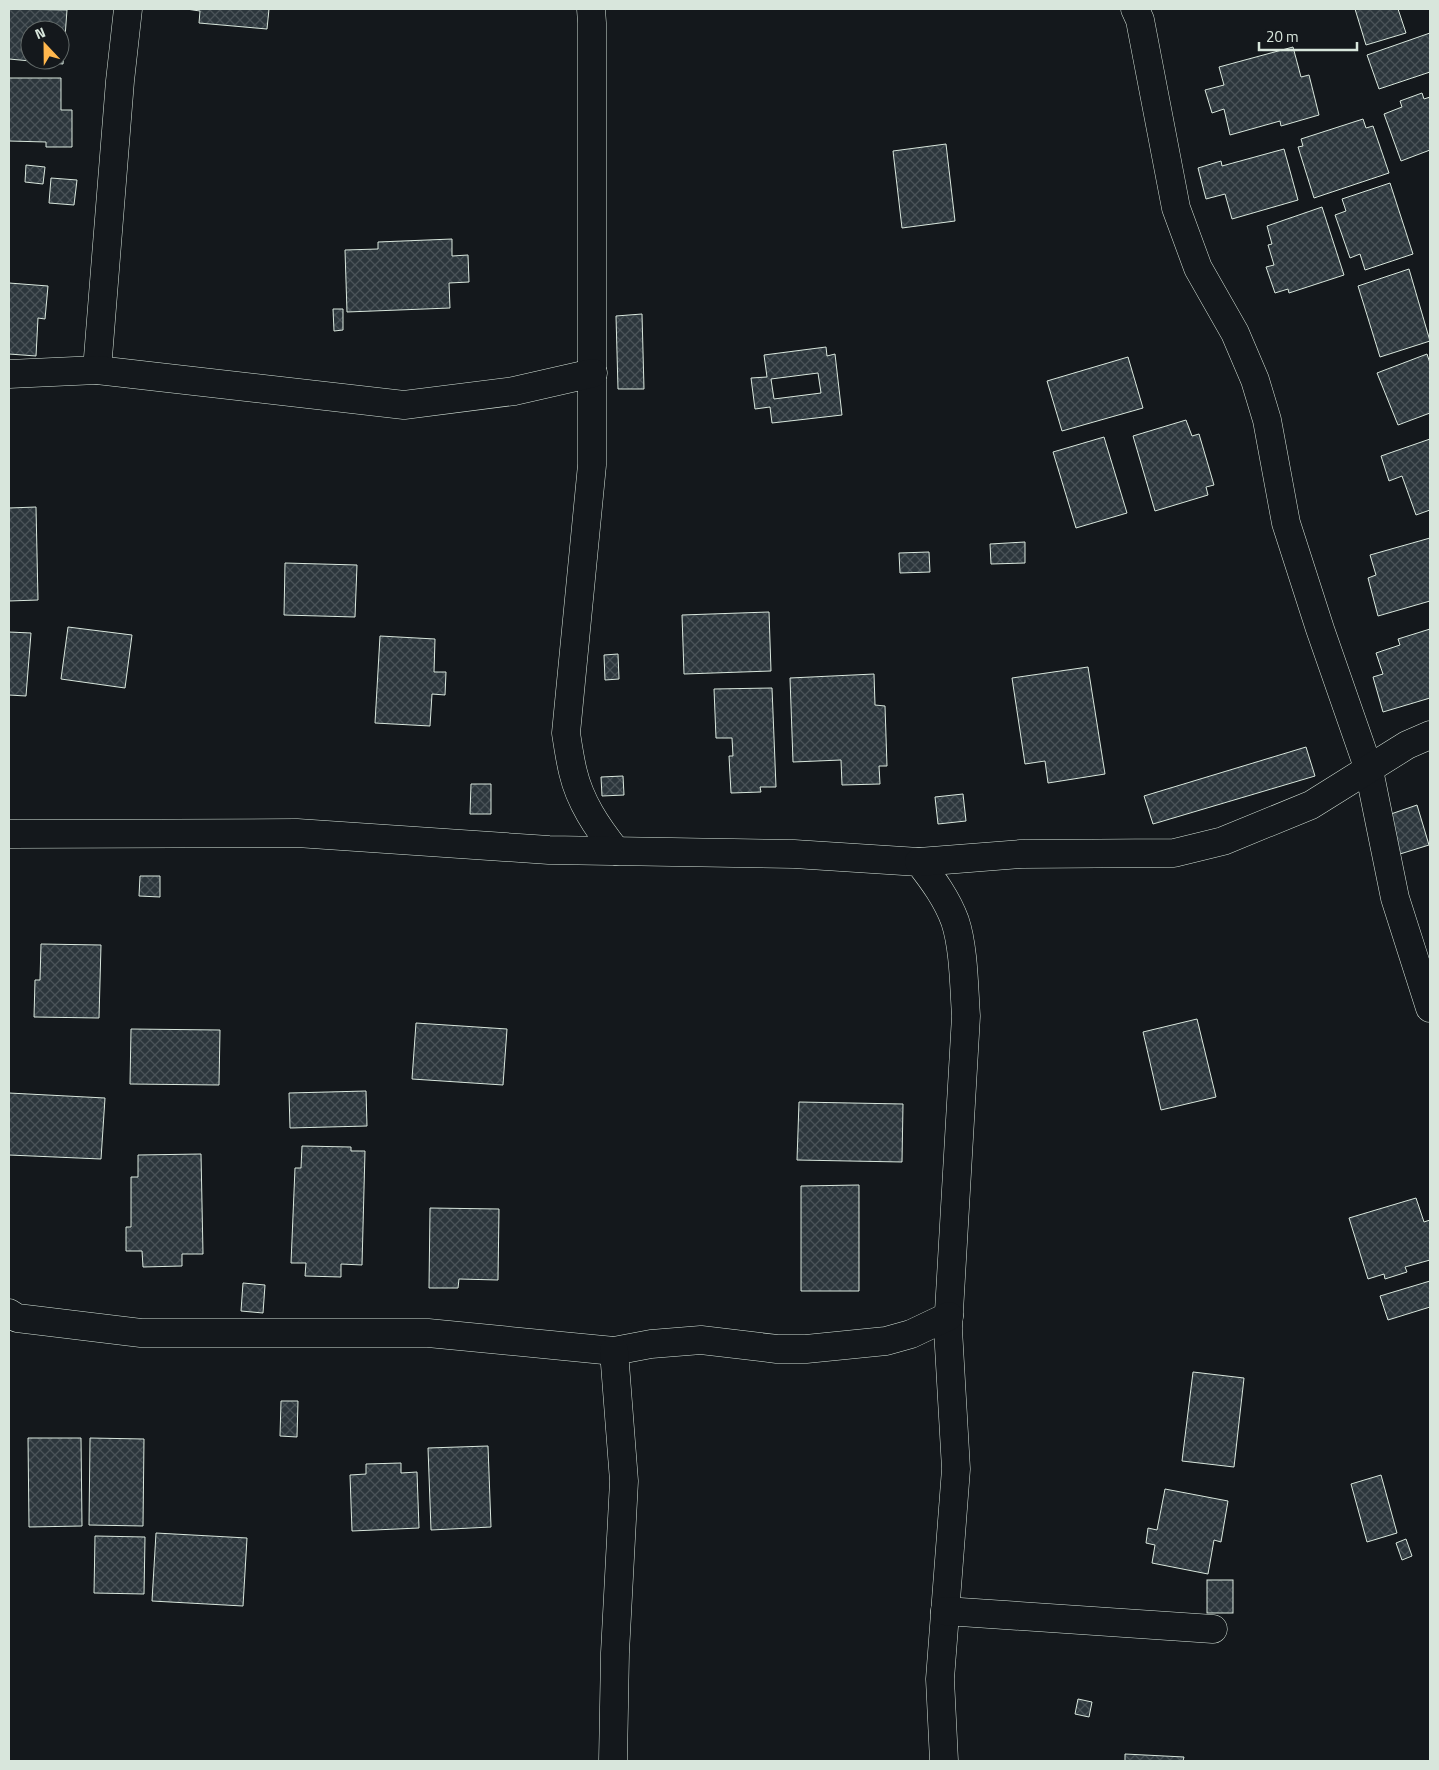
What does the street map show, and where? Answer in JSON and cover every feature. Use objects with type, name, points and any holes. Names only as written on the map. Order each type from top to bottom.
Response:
[{"type":"street","points":[[97,370],[120,81],[128,9]]},
{"type":"street","points":[[590,9],[592,34],[592,465],[566,734],[573,773],[584,805],[616,851]]},
{"type":"street","points":[[1135,9],[1140,20],[1176,208],[1198,268],[1235,333],[1254,380],[1267,420],[1286,524],[1368,770],[1396,898],[1430,1008]]},
{"type":"street","points":[[9,374],[97,370],[404,405],[514,391],[593,372]]},
{"type":"street","points":[[9,834],[297,834],[549,850],[794,854],[919,862],[1021,854],[1174,853],[1223,841],[1311,805],[1407,745],[1430,735]]},
{"type":"street","points":[[919,862],[940,889],[955,922],[963,964],[966,1016],[948,1329],[956,1469],[940,1679],[944,1761]]},
{"type":"street","points":[[9,1313],[17,1318],[141,1333],[428,1333],[614,1351],[651,1344],[701,1340],[777,1349],[806,1349],[886,1341],[911,1334],[949,1316]]},
{"type":"street","points":[[613,1761],[615,1653],[624,1481],[614,1351]]},
{"type":"street","points":[[945,1611],[1213,1629]]},
{"type":"building","points":[[9,9],[67,10],[66,20],[20,20],[20,60],[9,59]]},
{"type":"building","points":[[186,9],[269,9],[267,29],[199,23],[200,11]]},
{"type":"building","points":[[1355,9],[1398,9],[1406,33],[1366,45]]},
{"type":"building","points":[[1430,33],[1430,72],[1379,89],[1367,55]]},
{"type":"building","points":[[1293,47],[1301,77],[1309,75],[1319,115],[1281,126],[1280,121],[1230,135],[1224,109],[1212,113],[1205,90],[1224,85],[1219,67]]},
{"type":"building","points":[[9,78],[61,78],[61,110],[72,110],[72,147],[46,147],[46,142],[9,141]]},
{"type":"building","points":[[1422,93],[1424,99],[1430,97],[1430,150],[1401,161],[1384,114],[1402,107],[1400,101]]},
{"type":"building","points":[[1363,119],[1366,128],[1373,126],[1389,173],[1314,198],[1298,147],[1303,146],[1301,139]]},
{"type":"building","points":[[946,144],[955,221],[902,228],[893,151]]},
{"type":"building","points":[[1284,149],[1298,200],[1232,219],[1225,194],[1206,199],[1198,168],[1221,161],[1222,166]]},
{"type":"building","points":[[26,165],[45,167],[43,184],[25,182]]},
{"type":"building","points":[[51,178],[77,180],[74,205],[49,203]]},
{"type":"building","points":[[1390,183],[1413,254],[1365,270],[1360,254],[1350,258],[1335,215],[1346,211],[1342,199]]},
{"type":"building","points":[[1322,207],[1344,275],[1289,293],[1288,289],[1275,293],[1266,267],[1274,265],[1268,245],[1272,244],[1267,226]]},
{"type":"building","points":[[452,239],[452,256],[468,255],[469,282],[449,283],[450,308],[347,312],[345,250],[378,249],[378,242]]},
{"type":"building","points":[[1409,269],[1430,341],[1380,357],[1358,286]]},
{"type":"building","points":[[9,283],[48,286],[45,319],[38,318],[36,356],[9,354]]},
{"type":"building","points":[[333,309],[343,309],[343,330],[334,331]]},
{"type":"building","points":[[642,314],[644,389],[618,389],[616,316]]},
{"type":"building","points":[[826,347],[827,356],[835,354],[842,415],[772,423],[770,407],[755,409],[751,378],[767,377],[764,355]],"holes":[[[818,373],[821,393],[774,399],[771,379]]]},
{"type":"building","points":[[1427,354],[1430,363],[1430,413],[1398,425],[1377,373]]},
{"type":"building","points":[[1128,357],[1143,408],[1062,431],[1047,381]]},
{"type":"building","points":[[1186,420],[1192,436],[1199,434],[1214,485],[1206,487],[1208,495],[1155,511],[1133,436]]},
{"type":"building","points":[[1104,437],[1127,513],[1076,528],[1053,452]]},
{"type":"building","points":[[1430,439],[1430,510],[1416,515],[1402,476],[1389,481],[1381,456]]},
{"type":"building","points":[[36,507],[38,600],[9,601],[9,508]]},
{"type":"building","points":[[1430,538],[1430,601],[1378,616],[1368,578],[1376,575],[1370,555]]},
{"type":"building","points":[[1025,542],[1025,563],[991,564],[990,544]]},
{"type":"building","points":[[929,552],[930,572],[900,573],[899,553]]},
{"type":"building","points":[[285,563],[357,565],[355,617],[284,615]]},
{"type":"building","points":[[769,612],[771,671],[684,674],[682,615]]},
{"type":"building","points":[[68,627],[132,635],[125,688],[61,679]]},
{"type":"building","points":[[1430,629],[1430,698],[1383,712],[1373,677],[1383,674],[1376,653],[1400,645],[1398,639]]},
{"type":"building","points":[[9,632],[31,633],[26,696],[9,695]]},
{"type":"building","points":[[380,636],[435,639],[434,672],[446,672],[445,695],[432,694],[430,726],[375,723]]},
{"type":"building","points":[[618,654],[619,679],[605,680],[604,655]]},
{"type":"building","points":[[1088,667],[1105,774],[1048,783],[1045,761],[1025,764],[1012,678]]},
{"type":"building","points":[[874,674],[875,705],[885,706],[887,766],[879,766],[880,784],[842,785],[841,760],[793,762],[790,678]]},
{"type":"building","points":[[772,688],[776,787],[760,787],[761,792],[731,793],[729,756],[733,756],[732,738],[716,738],[714,689]]},
{"type":"building","points":[[1306,747],[1315,776],[1153,824],[1144,796]]},
{"type":"building","points":[[623,776],[624,795],[602,796],[601,777]]},
{"type":"building","points":[[471,784],[491,784],[491,814],[470,814]]},
{"type":"building","points":[[963,794],[966,821],[938,824],[935,797]]},
{"type":"building","points":[[1417,805],[1429,845],[1400,854],[1388,815]]},
{"type":"building","points":[[140,876],[160,876],[160,897],[139,896]]},
{"type":"building","points":[[41,944],[101,945],[99,1018],[34,1017],[35,980],[40,980]]},
{"type":"building","points":[[1197,1019],[1216,1097],[1161,1110],[1143,1032]]},
{"type":"building","points":[[416,1023],[507,1029],[503,1085],[412,1079]]},
{"type":"building","points":[[131,1029],[220,1030],[219,1085],[130,1084]]},
{"type":"building","points":[[366,1091],[367,1126],[290,1128],[289,1093]]},
{"type":"building","points":[[9,1093],[105,1098],[101,1159],[9,1155]]},
{"type":"building","points":[[799,1102],[903,1104],[902,1162],[797,1160]]},
{"type":"building","points":[[302,1146],[351,1147],[351,1151],[365,1151],[362,1265],[341,1264],[341,1277],[305,1276],[306,1263],[291,1263],[295,1168],[301,1168]]},
{"type":"building","points":[[201,1154],[203,1254],[182,1254],[182,1266],[143,1267],[142,1251],[126,1251],[126,1227],[131,1227],[131,1177],[138,1177],[138,1155]]},
{"type":"building","points":[[859,1185],[859,1291],[801,1291],[801,1186]]},
{"type":"building","points":[[1416,1198],[1424,1222],[1430,1220],[1430,1260],[1405,1267],[1407,1272],[1385,1279],[1384,1274],[1368,1279],[1349,1218]]},
{"type":"building","points":[[430,1208],[499,1209],[498,1280],[459,1279],[458,1288],[429,1288]]},
{"type":"building","points":[[1430,1281],[1430,1307],[1388,1320],[1380,1296]]},
{"type":"building","points":[[243,1283],[265,1285],[263,1313],[241,1311]]},
{"type":"building","points":[[1193,1372],[1244,1378],[1234,1467],[1182,1461]]},
{"type":"building","points":[[281,1401],[298,1401],[297,1437],[280,1436]]},
{"type":"building","points":[[28,1438],[81,1438],[82,1526],[29,1527]]},
{"type":"building","points":[[90,1438],[144,1439],[143,1526],[89,1525]]},
{"type":"building","points":[[488,1446],[491,1527],[431,1530],[428,1448]]},
{"type":"building","points":[[401,1463],[401,1473],[417,1472],[419,1528],[352,1531],[350,1475],[366,1474],[366,1464]]},
{"type":"building","points":[[1381,1475],[1397,1533],[1367,1542],[1351,1484]]},
{"type":"building","points":[[1165,1489],[1228,1501],[1221,1542],[1214,1540],[1208,1574],[1152,1563],[1155,1545],[1146,1543],[1148,1528],[1157,1530]]},
{"type":"building","points":[[156,1533],[247,1538],[243,1606],[152,1601]]},
{"type":"building","points":[[95,1536],[145,1537],[144,1594],[94,1593]]},
{"type":"building","points":[[1406,1539],[1412,1556],[1402,1560],[1396,1543]]},
{"type":"building","points":[[1207,1580],[1233,1580],[1233,1613],[1207,1613]]},
{"type":"building","points":[[1078,1699],[1092,1702],[1089,1717],[1075,1714]]},
{"type":"building","points":[[1125,1754],[1184,1757],[1183,1761],[1125,1761]]}]
